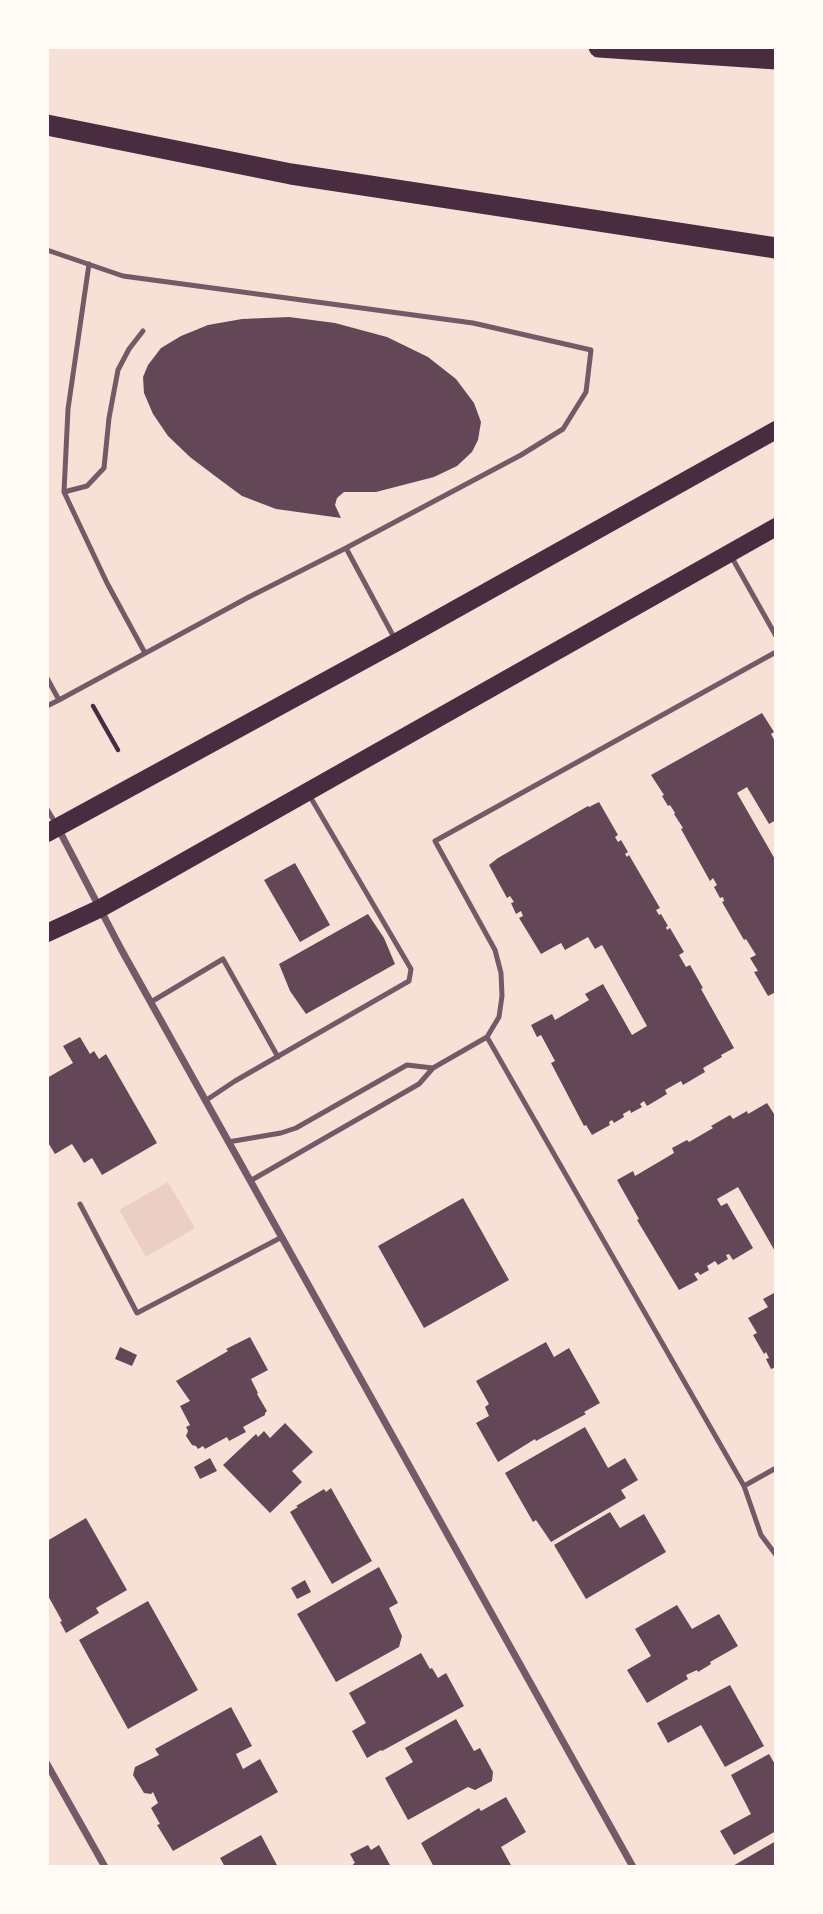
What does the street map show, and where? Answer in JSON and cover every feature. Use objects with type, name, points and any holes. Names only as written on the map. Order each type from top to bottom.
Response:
[{"type":"highway","points":[[599,47],[776,59]]},
{"type":"highway","points":[[47,124],[291,174],[776,248]]},
{"type":"main road","points":[[52,830],[397,642],[776,430]]},
{"type":"main road","points":[[47,933],[99,909],[776,527]]},
{"type":"street","points":[[52,830],[99,909],[633,1867]]},
{"type":"street","points":[[47,1763],[106,1867]]},
{"type":"lane","points":[[47,250],[123,276],[473,323],[591,350],[586,392],[562,429],[521,455],[47,706]]},
{"type":"lane","points":[[89,264],[68,409],[64,492],[107,583],[145,653]]},
{"type":"lane","points":[[64,492],[87,486],[104,468],[108,418],[118,370],[129,349],[144,331]]},
{"type":"lane","points":[[346,548],[397,642]]},
{"type":"lane","points":[[730,553],[776,636]]},
{"type":"lane","points":[[250,1181],[419,1084],[433,1068],[487,1037],[499,1017],[501,973],[495,950],[435,841],[776,652]]},
{"type":"lane","points":[[47,678],[59,699]]},
{"type":"lane","points":[[205,1101],[409,981],[411,970],[307,792]]},
{"type":"lane","points":[[47,809],[52,830]]},
{"type":"lane","points":[[151,1002],[223,959],[278,1057]]},
{"type":"lane","points":[[487,1037],[744,1486],[761,1535],[776,1555]]},
{"type":"lane","points":[[229,1142],[296,1128],[407,1065],[433,1068]]},
{"type":"lane","points":[[80,1204],[137,1313],[282,1237]]},
{"type":"lane","points":[[744,1486],[776,1468]]},
{"type":"path","points":[[93,706],[118,750]]},
{"type":"shaded area","points":[[168,1182],[195,1228],[146,1257],[119,1210]]},
{"type":"building","points":[[289,317],[335,323],[387,337],[428,357],[456,379],[474,403],[481,422],[478,440],[472,452],[457,466],[434,477],[376,492],[344,492],[337,498],[335,505],[341,518],[276,509],[242,496],[190,457],[168,436],[153,414],[144,393],[143,377],[161,348],[181,336],[208,325],[242,319]]},
{"type":"building","points":[[762,713],[774,732],[771,734],[776,743],[776,820],[769,824],[747,787],[737,793],[776,861],[776,992],[768,996],[754,972],[758,971],[750,958],[756,955],[746,939],[744,940],[722,902],[723,897],[720,898],[714,887],[717,885],[713,878],[710,881],[675,813],[670,805],[668,806],[651,775]]},
{"type":"building","points":[[599,802],[618,835],[615,837],[618,842],[621,840],[628,852],[625,854],[627,857],[629,855],[660,908],[656,910],[668,926],[667,930],[670,928],[684,952],[679,955],[686,967],[690,965],[734,1048],[703,1068],[705,1072],[683,1085],[681,1081],[665,1090],[667,1094],[647,1106],[644,1101],[640,1104],[642,1107],[623,1114],[624,1117],[614,1123],[612,1120],[610,1125],[592,1135],[586,1125],[584,1126],[551,1063],[555,1061],[541,1035],[537,1037],[531,1025],[552,1014],[555,1020],[589,1000],[585,994],[603,984],[632,1035],[647,1026],[602,945],[595,949],[588,937],[565,950],[561,943],[541,954],[519,918],[523,916],[521,911],[516,914],[511,903],[514,902],[510,896],[507,898],[489,865]]},
{"type":"building","points":[[295,863],[330,925],[300,942],[264,880]]},
{"type":"building","points":[[368,914],[384,938],[395,964],[306,1014],[290,991],[279,964]]},
{"type":"building","points":[[80,1037],[90,1054],[94,1051],[99,1059],[106,1054],[157,1143],[102,1175],[92,1158],[84,1163],[72,1144],[55,1154],[47,1141],[47,1078],[73,1063],[63,1046]]},
{"type":"building","points":[[767,1103],[776,1117],[776,1253],[738,1187],[717,1199],[721,1206],[727,1203],[753,1248],[733,1260],[729,1254],[726,1255],[728,1259],[718,1265],[715,1261],[707,1266],[709,1270],[700,1275],[698,1272],[694,1274],[698,1280],[679,1290],[637,1220],[639,1219],[617,1180],[633,1171],[635,1176],[674,1153],[672,1148],[687,1140],[689,1142],[730,1115],[733,1119]]},
{"type":"building","points":[[463,1198],[509,1280],[424,1328],[378,1246]]},
{"type":"building","points":[[776,1292],[776,1367],[771,1369],[766,1359],[769,1358],[753,1335],[757,1333],[748,1318],[768,1307],[763,1299]]},
{"type":"building","points":[[250,1337],[268,1370],[251,1379],[267,1411],[265,1415],[243,1427],[246,1432],[229,1441],[227,1437],[205,1449],[203,1446],[198,1449],[186,1436],[186,1427],[190,1425],[180,1406],[190,1401],[176,1381]]},
{"type":"building","points":[[546,1342],[554,1357],[569,1348],[600,1403],[584,1412],[586,1414],[536,1441],[535,1439],[498,1462],[476,1423],[489,1416],[485,1407],[489,1404],[476,1381]]},
{"type":"building","points":[[120,1347],[137,1355],[132,1366],[115,1359]]},
{"type":"building","points":[[285,1423],[313,1452],[292,1471],[302,1482],[270,1513],[223,1465],[256,1434],[258,1437],[264,1431],[270,1438]]},
{"type":"building","points":[[585,1427],[608,1468],[625,1458],[638,1480],[621,1490],[626,1498],[551,1542],[536,1520],[533,1522],[505,1473]]},
{"type":"building","points":[[210,1458],[217,1471],[200,1479],[194,1467]]},
{"type":"building","points":[[331,1488],[372,1561],[332,1584],[290,1512],[324,1489],[326,1492]]},
{"type":"building","points":[[610,1512],[620,1528],[644,1514],[666,1552],[586,1599],[554,1545]]},
{"type":"building","points":[[86,1518],[127,1590],[96,1608],[99,1613],[66,1633],[47,1594],[47,1541]]},
{"type":"building","points":[[379,1567],[398,1603],[389,1608],[402,1636],[399,1647],[336,1682],[297,1614]]},
{"type":"building","points":[[305,1580],[311,1592],[297,1599],[291,1588]]},
{"type":"building","points":[[148,1601],[198,1690],[128,1729],[79,1640]]},
{"type":"building","points":[[677,1605],[692,1629],[719,1614],[738,1646],[698,1672],[697,1670],[686,1675],[688,1679],[647,1703],[627,1670],[651,1656],[635,1629]]},
{"type":"building","points":[[421,1653],[438,1678],[446,1673],[464,1706],[367,1758],[352,1731],[366,1723],[349,1693]]},
{"type":"building","points":[[730,1685],[764,1746],[725,1767],[701,1725],[668,1743],[657,1723]]},
{"type":"building","points":[[231,1707],[252,1746],[236,1754],[243,1769],[260,1759],[278,1792],[173,1851],[157,1825],[160,1824],[151,1808],[158,1803],[153,1792],[144,1793],[133,1775],[135,1767],[159,1755],[155,1749]]},
{"type":"building","points":[[456,1719],[474,1751],[480,1748],[493,1772],[492,1781],[475,1790],[468,1787],[408,1820],[385,1778],[413,1762],[405,1748]]},
{"type":"building","points":[[769,1754],[776,1766],[776,1831],[734,1855],[720,1831],[751,1814],[731,1775]]},
{"type":"building","points":[[506,1797],[526,1832],[501,1847],[512,1867],[434,1867],[421,1843],[479,1808],[481,1811]]},
{"type":"building","points":[[261,1835],[278,1867],[225,1867],[220,1858]]},
{"type":"building","points":[[776,1841],[776,1867],[731,1867]]},
{"type":"building","points":[[368,1845],[371,1850],[379,1845],[390,1865],[354,1867],[355,1863],[350,1854]]}]
